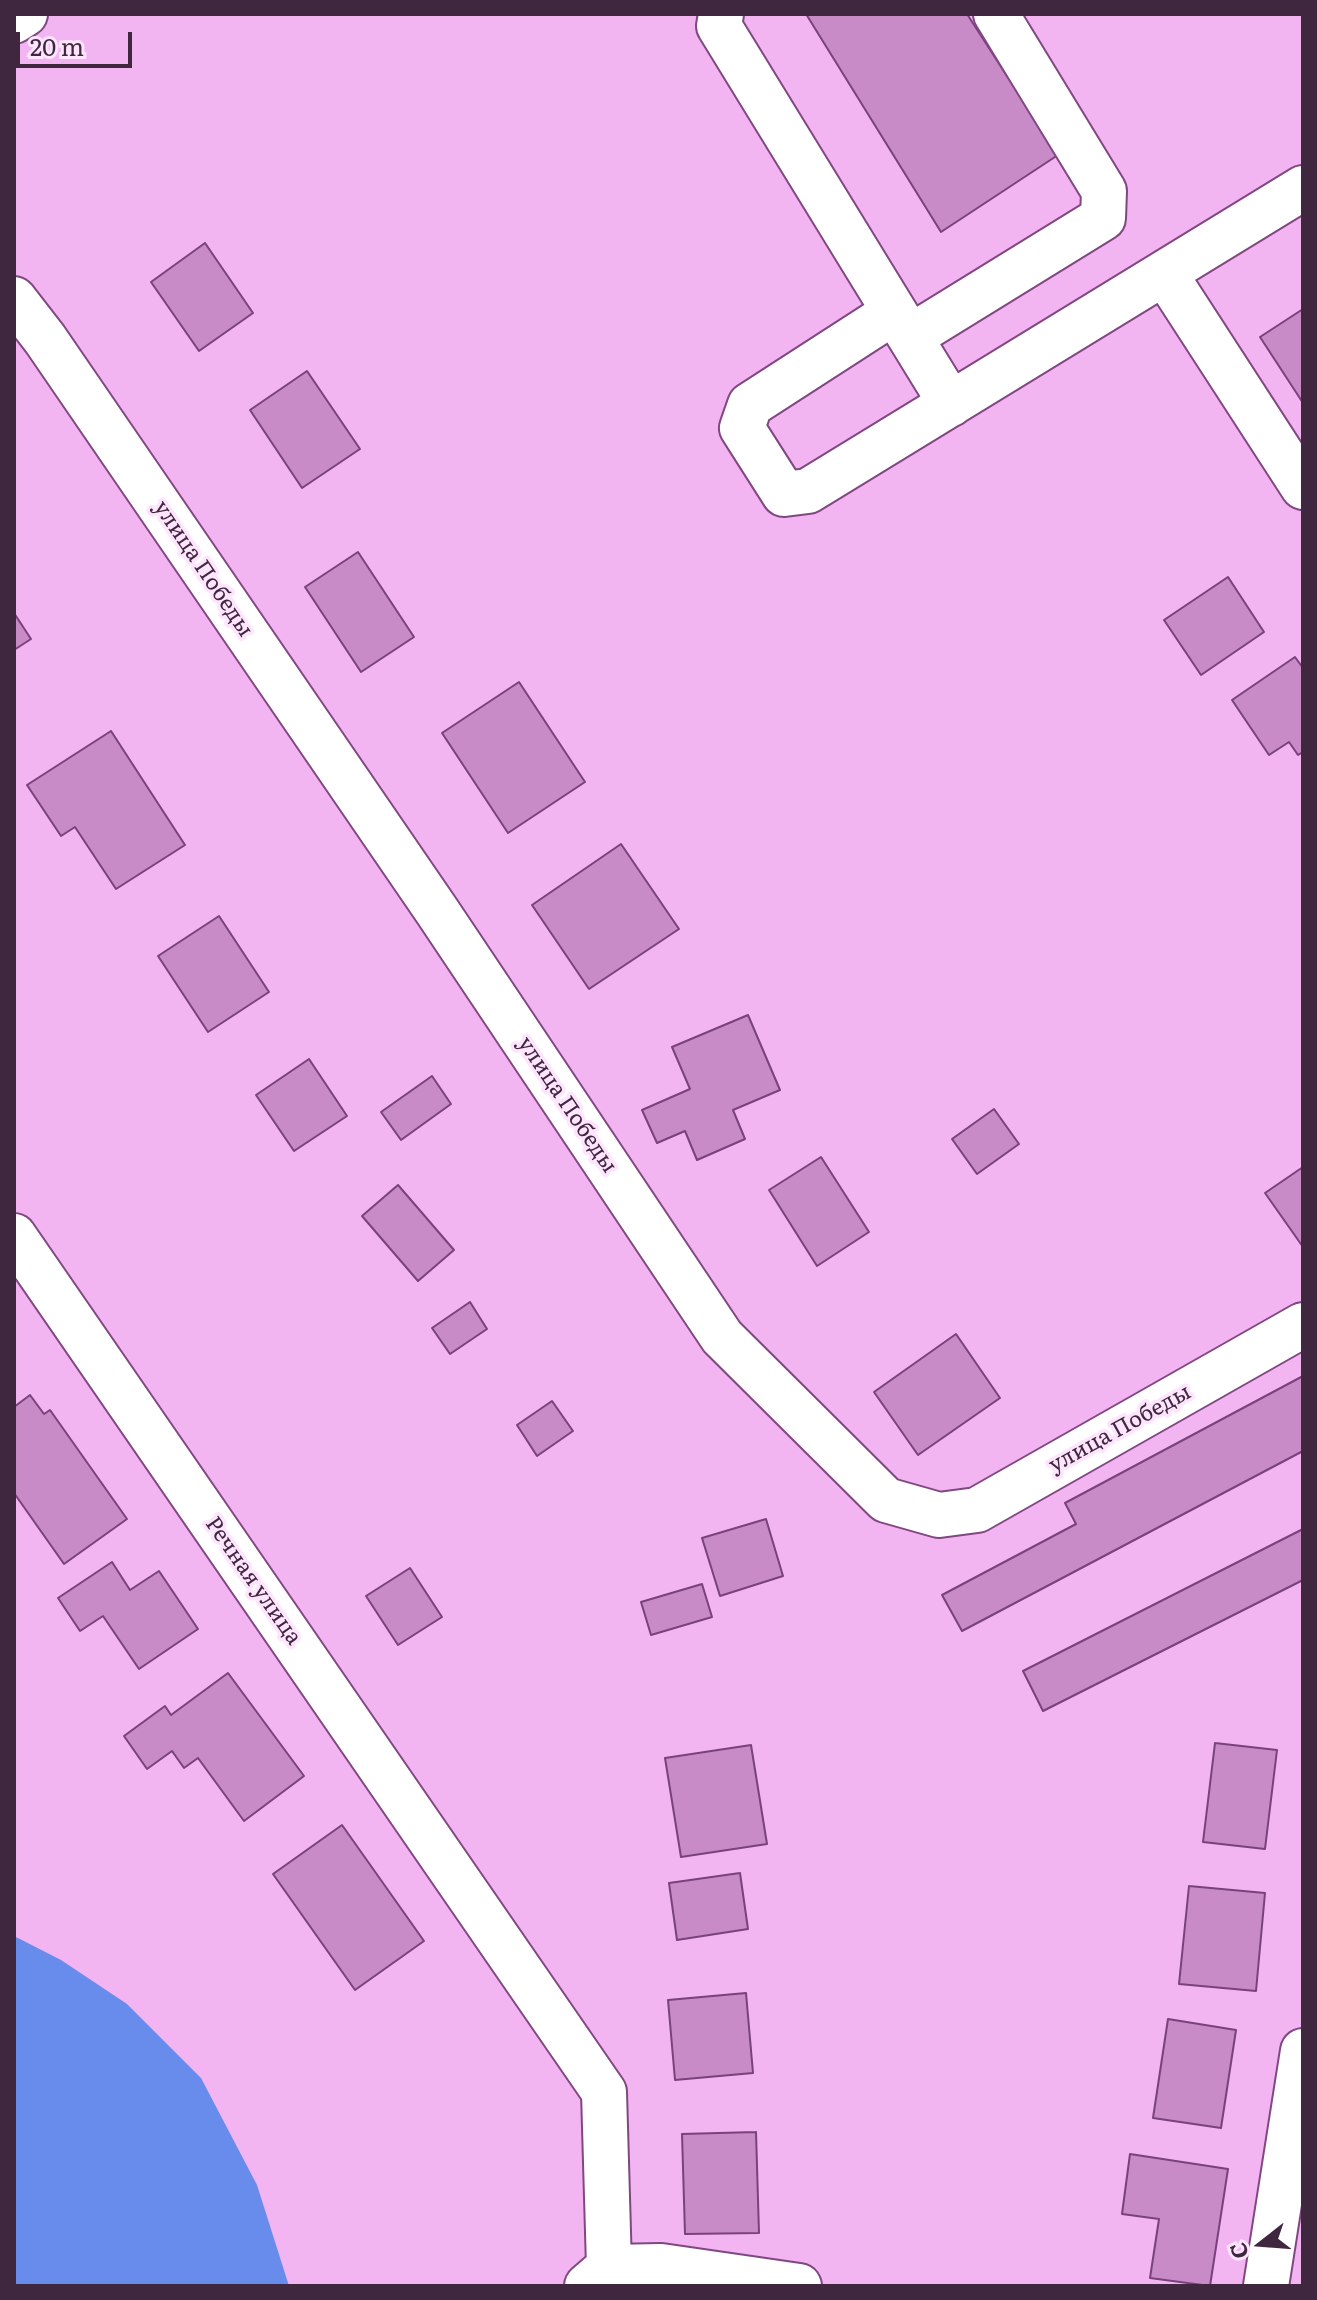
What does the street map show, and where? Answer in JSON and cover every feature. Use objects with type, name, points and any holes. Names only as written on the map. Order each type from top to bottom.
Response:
[{"type":"street","points":[[14,21],[25,14]]},
{"type":"street","points":[[721,14],[719,26],[951,404]]},
{"type":"street","points":[[996,14],[1104,191],[1103,218],[750,405],[742,428],[784,494],[808,491],[1303,188]]},
{"type":"street","points":[[1165,274],[1303,487]]},
{"type":"street","name":"улица Победы","points":[[14,299],[30,348],[437,911],[722,1337],[886,1500],[939,1515],[977,1510],[1303,1325]]},
{"type":"street","name":"Речная улица","points":[[14,1236],[604,2092],[598,2276]]},
{"type":"street","points":[[1266,2286],[1303,2051]]},
{"type":"street","points":[[598,2276],[661,2266],[799,2286]]},
{"type":"water","points":[[14,1936],[61,1960],[127,2004],[201,2078],[257,2185],[289,2286],[14,2286]]},
{"type":"building","points":[[806,14],[967,14],[1058,155],[941,232]]},
{"type":"building","points":[[205,243],[253,313],[199,351],[151,282]]},
{"type":"building","points":[[1303,309],[1303,403],[1260,337]]},
{"type":"building","points":[[307,371],[360,449],[302,488],[250,410]]},
{"type":"building","points":[[358,552],[414,637],[361,672],[305,587]]},
{"type":"building","points":[[1228,577],[1264,632],[1201,675],[1164,620]]},
{"type":"building","points":[[14,613],[31,639],[14,650]]},
{"type":"building","points":[[1295,657],[1303,668],[1303,752],[1298,755],[1289,742],[1269,755],[1232,700]]},
{"type":"building","points":[[519,682],[585,782],[508,833],[442,733]]},
{"type":"building","points":[[111,731],[185,845],[116,889],[75,827],[61,836],[27,785]]},
{"type":"building","points":[[621,844],[679,929],[589,989],[532,905]]},
{"type":"building","points":[[219,916],[269,992],[208,1032],[158,956]]},
{"type":"building","points":[[748,1015],[780,1090],[733,1110],[745,1139],[697,1160],[685,1131],[657,1143],[642,1110],[690,1089],[672,1047]]},
{"type":"building","points":[[309,1059],[347,1116],[294,1151],[256,1095]]},
{"type":"building","points":[[432,1076],[451,1104],[401,1140],[381,1112]]},
{"type":"building","points":[[994,1109],[1019,1144],[977,1174],[952,1139]]},
{"type":"building","points":[[821,1157],[869,1232],[817,1266],[769,1190]]},
{"type":"building","points":[[1303,1167],[1303,1247],[1265,1193]]},
{"type":"building","points":[[398,1185],[454,1250],[418,1281],[362,1216]]},
{"type":"building","points":[[470,1302],[487,1329],[450,1354],[432,1328]]},
{"type":"building","points":[[956,1334],[1000,1398],[918,1455],[874,1392]]},
{"type":"building","points":[[1303,1376],[1303,1451],[962,1631],[942,1595],[1076,1524],[1065,1503]]},
{"type":"building","points":[[30,1395],[44,1414],[50,1410],[127,1519],[64,1564],[14,1493],[14,1407]]},
{"type":"building","points":[[552,1401],[573,1431],[537,1456],[517,1425]]},
{"type":"building","points":[[766,1519],[783,1576],[720,1596],[702,1538]]},
{"type":"building","points":[[1303,1529],[1303,1580],[1043,1711],[1023,1671]]},
{"type":"building","points":[[112,1562],[130,1590],[159,1571],[198,1629],[139,1669],[103,1616],[80,1631],[58,1598]]},
{"type":"building","points":[[410,1568],[442,1617],[398,1645],[366,1596]]},
{"type":"building","points":[[702,1584],[712,1617],[651,1635],[641,1602]]},
{"type":"building","points":[[228,1673],[304,1776],[244,1821],[198,1758],[184,1768],[172,1751],[147,1769],[124,1736],[165,1706],[171,1715]]},
{"type":"building","points":[[1215,1743],[1277,1750],[1265,1849],[1203,1842]]},
{"type":"building","points":[[751,1745],[767,1844],[681,1857],[665,1758]]},
{"type":"building","points":[[342,1825],[424,1941],[355,1990],[273,1874]]},
{"type":"building","points":[[740,1873],[748,1929],[677,1940],[669,1883]]},
{"type":"building","points":[[1189,1886],[1265,1893],[1256,1991],[1179,1984]]},
{"type":"building","points":[[746,1993],[753,2073],[675,2080],[668,2000]]},
{"type":"building","points":[[1168,2019],[1236,2030],[1221,2128],[1153,2118]]},
{"type":"building","points":[[756,2132],[759,2233],[685,2234],[682,2134]]},
{"type":"building","points":[[1130,2154],[1228,2169],[1210,2286],[1150,2278],[1159,2219],[1122,2214]]}]
